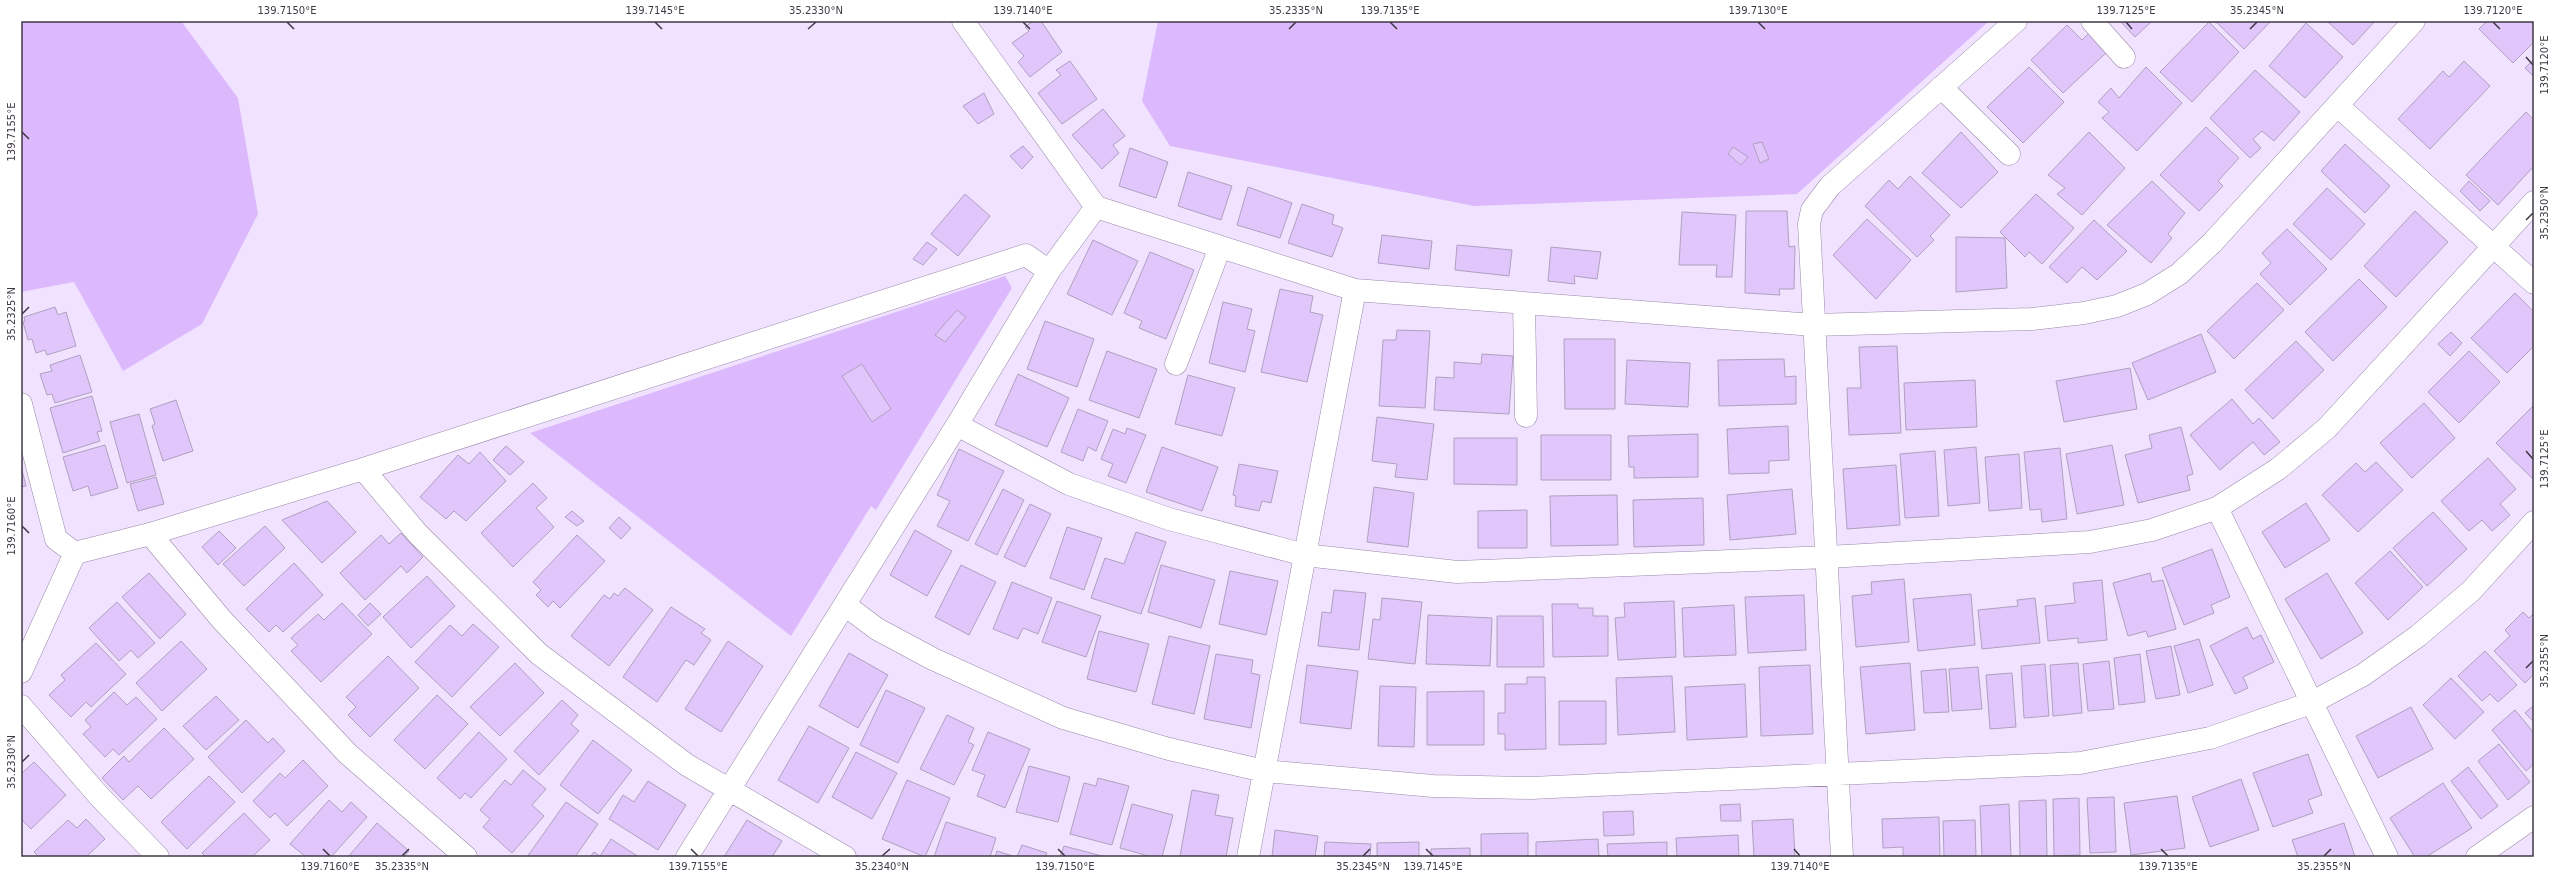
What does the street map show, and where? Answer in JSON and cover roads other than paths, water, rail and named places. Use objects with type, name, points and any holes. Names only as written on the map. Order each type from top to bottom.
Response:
[{"type":"street","points":[[963,21],[1096,207],[1355,290],[1813,325],[2032,319],[2084,313],[2117,306],[2147,294],[2179,274],[2212,243],[2414,21]]},
{"type":"street","points":[[1842,857],[1828,557],[1808,224],[1812,210],[1830,186],[2016,21]]},
{"type":"street","points":[[2092,21],[2124,57]]},
{"type":"street","points":[[1941,87],[2009,154]]},
{"type":"street","points":[[2338,106],[2534,283]]},
{"type":"street","points":[[957,425],[1069,484],[1169,519],[1305,555],[1457,572],[1828,557],[2090,542],[2152,530],[2217,508],[2278,469],[2327,428],[2534,202]]},
{"type":"street","points":[[687,857],[957,425],[1049,271],[1096,207]]},
{"type":"street","points":[[1176,364],[1220,247]]},
{"type":"street","points":[[75,553],[150,534],[363,470],[1026,255],[1049,271]]},
{"type":"street","points":[[1248,857],[1355,290]]},
{"type":"street","points":[[1524,303],[1526,416]]},
{"type":"street","points":[[21,404],[56,539],[75,553]]},
{"type":"street","points":[[363,470],[418,534],[539,654],[686,765],[728,791],[845,857]]},
{"type":"street","points":[[2217,508],[2387,857]]},
{"type":"street","points":[[845,605],[877,629],[933,659],[1063,718],[1133,740],[1264,772],[1434,786],[1531,788],[2080,763],[2210,738],[2311,703],[2363,674],[2418,636],[2471,590],[2534,522]]},
{"type":"street","points":[[150,534],[222,620],[348,754],[466,857]]},
{"type":"street","points":[[21,672],[75,553]]},
{"type":"street","points":[[21,706],[99,796],[158,857]]},
{"type":"street","points":[[2477,857],[2534,817]]}]
